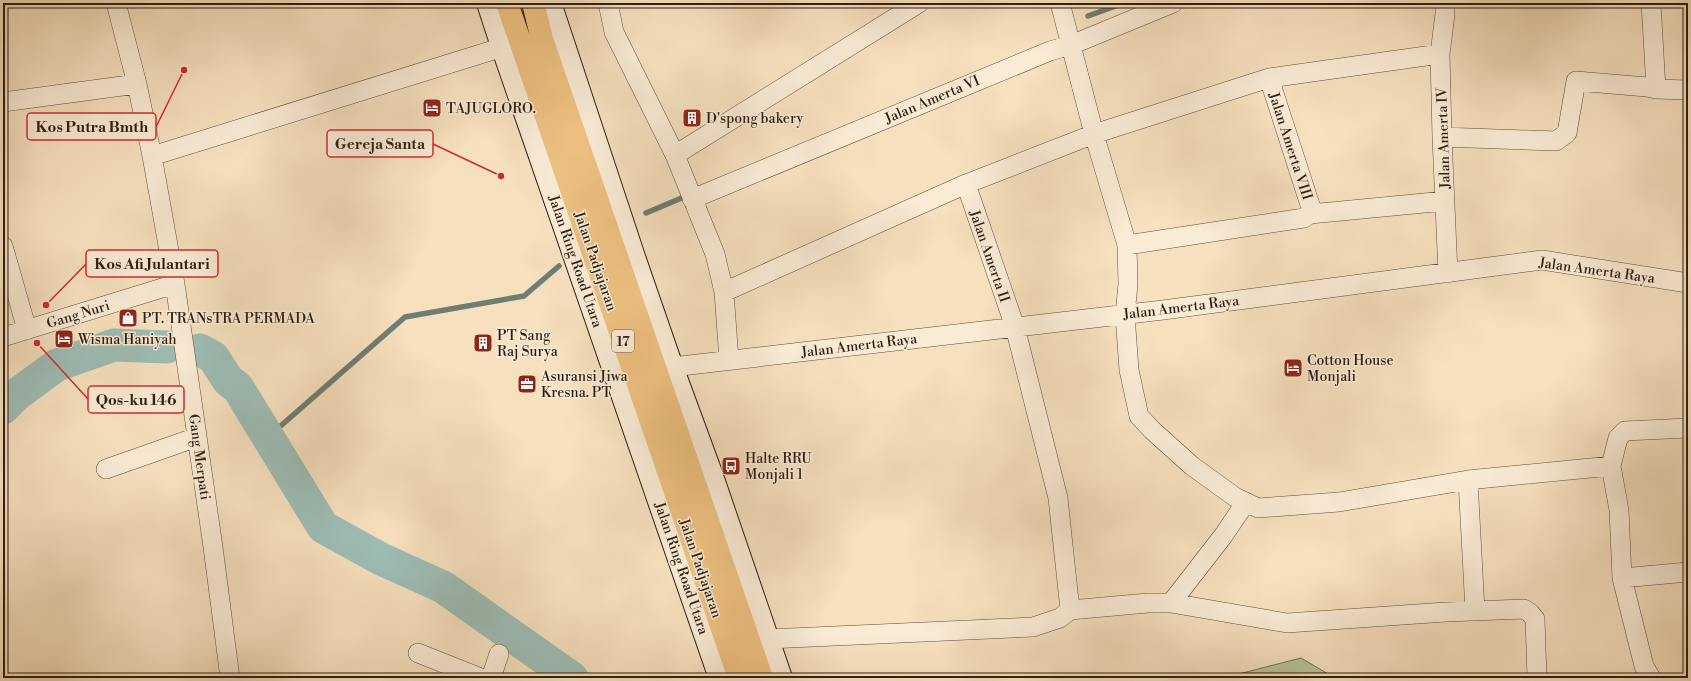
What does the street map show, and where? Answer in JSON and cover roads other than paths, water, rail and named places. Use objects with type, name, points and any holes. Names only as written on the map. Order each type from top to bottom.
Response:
[{"type":"highway","name":"Jalan Padjajaran","points":[[507,3],[511,44],[739,678]]},
{"type":"highway","name":"Jalan Padjajaran","points":[[533,3],[545,46],[762,678]]},
{"type":"street","name":"Gang Merpati","points":[[116,3],[137,84],[152,156],[175,284],[230,678]]},
{"type":"street","name":"Jalan Ring Road Utara","points":[[488,3],[511,44],[720,678]]},
{"type":"street","points":[[550,3],[672,367],[711,473],[781,678]]},
{"type":"street","points":[[608,3],[614,32],[675,155],[714,254],[724,292],[729,360]]},
{"type":"street","points":[[675,155],[919,3]]},
{"type":"street","points":[[1060,3],[1094,134],[1127,245],[1128,284],[1125,315],[1129,370],[1140,416],[1152,430],[1192,466],[1234,497],[1258,508],[1339,502],[1468,480],[1611,466]]},
{"type":"street","name":"Jalan Amerta VI","points":[[692,199],[1050,51],[1171,3]]},
{"type":"street","name":"Jalan Amerta IV","points":[[1445,3],[1440,54],[1448,273]]},
{"type":"street","points":[[1651,3],[1656,89]]},
{"type":"street","points":[[152,156],[511,44]]},
{"type":"street","points":[[724,292],[966,184],[1094,134],[1270,78],[1440,54]]},
{"type":"street","name":"Jalan Amerta VIII","points":[[1270,78],[1311,208],[1310,214]]},
{"type":"street","points":[[1442,137],[1556,141],[1567,133],[1576,81],[1656,89],[1688,90]]},
{"type":"street","points":[[3,102],[137,84]]},
{"type":"street","name":"Jalan Amerta II","points":[[966,184],[1015,327],[1058,498],[1070,610]]},
{"type":"street","points":[[1127,245],[1304,218],[1310,214],[1445,201]]},
{"type":"street","points":[[3,246],[27,330]]},
{"type":"street","name":"Jalan Amerta Raya","points":[[672,367],[1125,315],[1542,260],[1688,283]]},
{"type":"street","name":"Gang Nuri","points":[[3,337],[175,284]]},
{"type":"street","points":[[1651,678],[1644,666],[1622,578],[1619,510],[1611,466],[1618,438],[1625,431],[1688,428]]},
{"type":"street","points":[[106,469],[197,437]]},
{"type":"street","points":[[1468,480],[1475,611]]},
{"type":"street","points":[[1171,603],[1223,536],[1246,502]]},
{"type":"street","points":[[1622,578],[1688,572]]},
{"type":"street","points":[[768,639],[1033,628],[1060,618],[1070,610],[1148,603],[1171,603],[1286,622],[1524,609],[1535,619],[1537,678]]},
{"type":"street","points":[[418,653],[481,678]]},
{"type":"street","points":[[491,678],[499,654]]},
{"type":"waterway","points":[[1088,16],[1124,3]]},
{"type":"waterway","points":[[646,213],[684,197]]},
{"type":"waterway","points":[[268,437],[405,317],[524,296],[559,266]]},
{"type":"waterway","points":[[3,408],[16,395],[57,365],[114,345],[167,347]]},
{"type":"waterway","points":[[200,350],[213,357],[228,380],[238,388],[323,527],[381,559],[443,587],[572,678]]},
{"type":"place","name":"Kos Putra Bmth","points":[[184,70]]},
{"type":"place","name":"TAJUGLORO.","points":[[432,108]]},
{"type":"place","name":"D'spong bakery","points":[[692,118]]},
{"type":"place","name":"Gereja Santa","points":[[501,176]]},
{"type":"place","name":"Kos Afi Julantari","points":[[46,305]]},
{"type":"place","name":"PT. TRANsTRA PERMADA","points":[[128,318]]},
{"type":"place","name":"Wisma Haniyah","points":[[64,339]]},
{"type":"place","name":"Qos-ku 146","points":[[37,343]]},
{"type":"place","name":"PT Sang Raj Surya","points":[[483,343]]},
{"type":"place","name":"Cotton House Monjali","points":[[1293,368]]},
{"type":"place","name":"Asuransi Jiwa Kresna. PT","points":[[527,384]]},
{"type":"place","name":"Halte RRU Monjali 1","points":[[731,466]]}]
